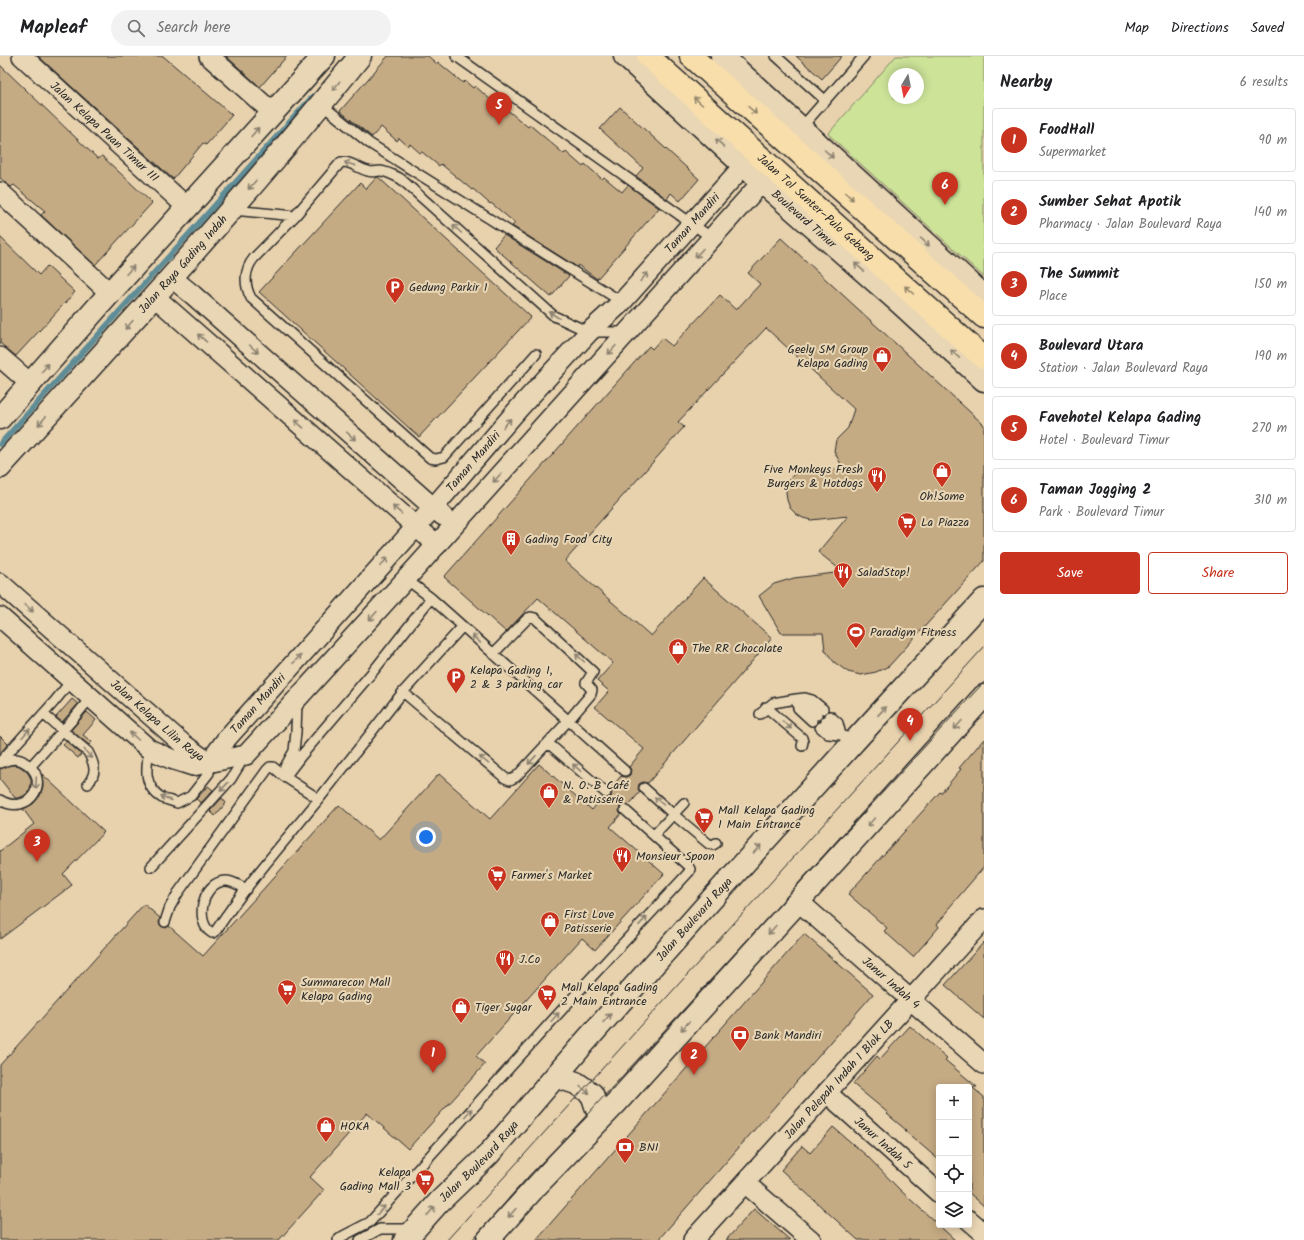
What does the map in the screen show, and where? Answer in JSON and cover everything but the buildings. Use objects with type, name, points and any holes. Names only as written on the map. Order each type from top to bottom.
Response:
[{"type":"highway","name":"Jalan Tol Sunter–Pulo Gebang","points":[[648,56],[984,358]]},
{"type":"highway","points":[[691,56],[984,317]]},
{"type":"main road","points":[[0,418],[272,112],[324,56]]},
{"type":"main road","name":"Jalan Raya Gading Indah","points":[[0,467],[172,278],[321,104],[360,56]]},
{"type":"main road","name":"Boulevard Timur","points":[[625,56],[762,182],[899,302],[984,380]]},
{"type":"main road","points":[[722,56],[984,296]]},
{"type":"main road","name":"Jalan Boulevard Raya","points":[[410,1234],[439,1202],[488,1155],[681,934],[850,735],[984,600]]},
{"type":"main road","points":[[488,1240],[607,1107],[984,697]]},
{"type":"main road","points":[[488,1155],[498,1152],[506,1146],[561,1078],[572,1058]]},
{"type":"main road","points":[[561,1078],[576,1083],[607,1107]]},
{"type":"street","name":"Jalan Kelapa Puan Timur III","points":[[22,56],[188,208]]},
{"type":"street","points":[[209,56],[272,112]]},
{"type":"street","name":"Taman Mandiri","points":[[201,765],[228,737],[433,508],[520,407],[589,332],[622,302],[744,165]]},
{"type":"street","name":"Taman Mandiri","points":[[246,755],[297,701],[762,182]]},
{"type":"street","points":[[0,192],[110,293]]},
{"type":"street","points":[[172,278],[454,525]]},
{"type":"street","points":[[155,297],[437,545]]},
{"type":"street","points":[[0,357],[30,384]]},
{"type":"street","points":[[319,441],[336,422]]},
{"type":"street","name":"Jalan Kelapa Lilin Raya","points":[[0,582],[183,744],[201,765]]},
{"type":"street","name":"Jalan Kelapa Lilin Raya","points":[[0,617],[149,749],[171,759],[201,765]]},
{"type":"street","points":[[71,681],[88,660]]},
{"type":"street","name":"Jalan Kelapa Lilin Raya","points":[[91,697],[107,677]]},
{"type":"street","points":[[201,765],[246,755]]},
{"type":"street","name":"Janur Indah 4","points":[[798,901],[984,1064]]},
{"type":"street","name":"Jalan Pelepah Indah 1 Blok LB","points":[[693,1240],[984,919]]},
{"type":"street","name":"Janur Indah 5","points":[[827,1093],[938,1192]]},
{"type":"street","points":[[745,1183],[811,1240]]},
{"type":"street","points":[[972,1223],[984,1233]]},
{"type":"lane","points":[[456,56],[712,238]]},
{"type":"lane","points":[[776,56],[826,101]]},
{"type":"lane","points":[[801,128],[864,56]]},
{"type":"lane","points":[[321,104],[369,143],[622,302]]},
{"type":"lane","points":[[536,354],[444,457],[436,459],[430,458],[251,298],[247,291],[246,278],[250,264],[295,216],[341,162],[348,162],[370,172],[380,171],[401,179],[554,316],[589,332],[629,332]]},
{"type":"lane","points":[[231,210],[295,216]]},
{"type":"lane","points":[[406,579],[431,598],[625,771]]},
{"type":"lane","points":[[283,775],[375,669],[431,598]]},
{"type":"lane","points":[[403,692],[505,778],[510,780],[516,777],[548,743],[592,692],[586,683],[593,672],[535,618],[531,617],[528,618],[493,654]]},
{"type":"lane","points":[[247,889],[227,881],[212,886],[202,905],[203,920],[209,931],[212,933],[215,932],[247,889],[403,692],[462,627]]},
{"type":"lane","points":[[0,763],[71,681]]},
{"type":"lane","points":[[31,766],[91,697]]},
{"type":"lane","points":[[796,699],[798,708],[817,715],[812,700],[805,698],[796,699],[773,703],[763,710],[802,738],[802,746]]},
{"type":"lane","points":[[283,775],[294,751],[297,701]]},
{"type":"lane","points":[[43,714],[88,752],[95,769],[88,784]]},
{"type":"lane","points":[[825,721],[850,735]]},
{"type":"lane","points":[[548,743],[606,793]]},
{"type":"lane","points":[[149,749],[146,768],[149,786],[163,798],[178,803],[191,796],[209,773],[201,765]]},
{"type":"lane","points":[[151,867],[231,779],[246,755]]},
{"type":"lane","points":[[0,763],[8,759],[20,759],[31,766],[37,776],[37,789],[30,799],[20,805],[7,805],[0,800]]},
{"type":"lane","points":[[165,922],[170,907],[178,893],[270,767],[273,767],[319,799]]},
{"type":"lane","points":[[644,788],[709,844],[713,845],[716,843]]},
{"type":"lane","points":[[654,835],[684,803]]},
{"type":"lane","points":[[338,1240],[370,1222],[588,981],[689,872],[690,869],[688,866],[625,810]]},
{"type":"lane","points":[[370,1222],[380,1229],[410,1234]]},
{"type":"lane","points":[[360,1240],[380,1229]]},
{"type":"green space","points":[[896,56],[984,56],[984,277],[828,134]]},
{"type":"waterway","points":[[0,444],[313,96]]},
{"type":"tram line","points":[[447,1240],[984,647]]},
{"type":"tram line","points":[[472,1240],[984,682]]},
{"type":"place","name":"Favehotel Kelapa Gading","points":[[499,125]]},
{"type":"place","name":"Taman Jogging 2","points":[[945,205]]},
{"type":"place","name":"Gedung Parkir 1","points":[[395,304]]},
{"type":"place","name":"Geely SM Group Kelapa Gading","points":[[882,373]]},
{"type":"place","name":"Oh!Some","points":[[942,488]]},
{"type":"place","name":"Five Monkeys Fresh Burgers & Hotdogs","points":[[877,493]]},
{"type":"place","name":"La Piazza","points":[[907,539]]},
{"type":"place","name":"Gading Food City","points":[[511,556]]},
{"type":"place","name":"SaladStop!","points":[[843,589]]},
{"type":"place","name":"Paradigm Fitness","points":[[856,649]]},
{"type":"place","name":"The RR Chocolate","points":[[678,665]]},
{"type":"place","name":"Kelapa Gading 1, 2 & 3 parking car","points":[[456,694]]},
{"type":"place","name":"Boulevard Utara","points":[[910,741]]},
{"type":"place","name":"N. O. B Café & Patisserie","points":[[549,809]]},
{"type":"place","name":"Mall Kelapa Gading 1 Main Entrance","points":[[704,834]]},
{"type":"place","name":"The Summit","points":[[37,862]]},
{"type":"place","name":"Monsieur Spoon","points":[[622,873]]},
{"type":"place","name":"Farmer's Market","points":[[497,892]]},
{"type":"place","name":"First Love Patisserie","points":[[550,938]]},
{"type":"place","name":"J.Co","points":[[505,976]]},
{"type":"place","name":"Summarecon Mall Kelapa Gading","points":[[287,1006]]},
{"type":"place","name":"Mall Kelapa Gading 2 Main Entrance","points":[[547,1011]]},
{"type":"place","name":"Tiger Sugar","points":[[461,1024]]},
{"type":"place","name":"Bank Mandiri","points":[[740,1052]]},
{"type":"place","name":"FoodHall","points":[[433,1073]]},
{"type":"place","name":"Sumber Sehat Apotik","points":[[694,1075]]},
{"type":"place","name":"HOKA","points":[[326,1143]]},
{"type":"place","name":"BNI","points":[[625,1164]]},
{"type":"place","name":"Kelapa Gading Mall 3","points":[[425,1196]]}]
